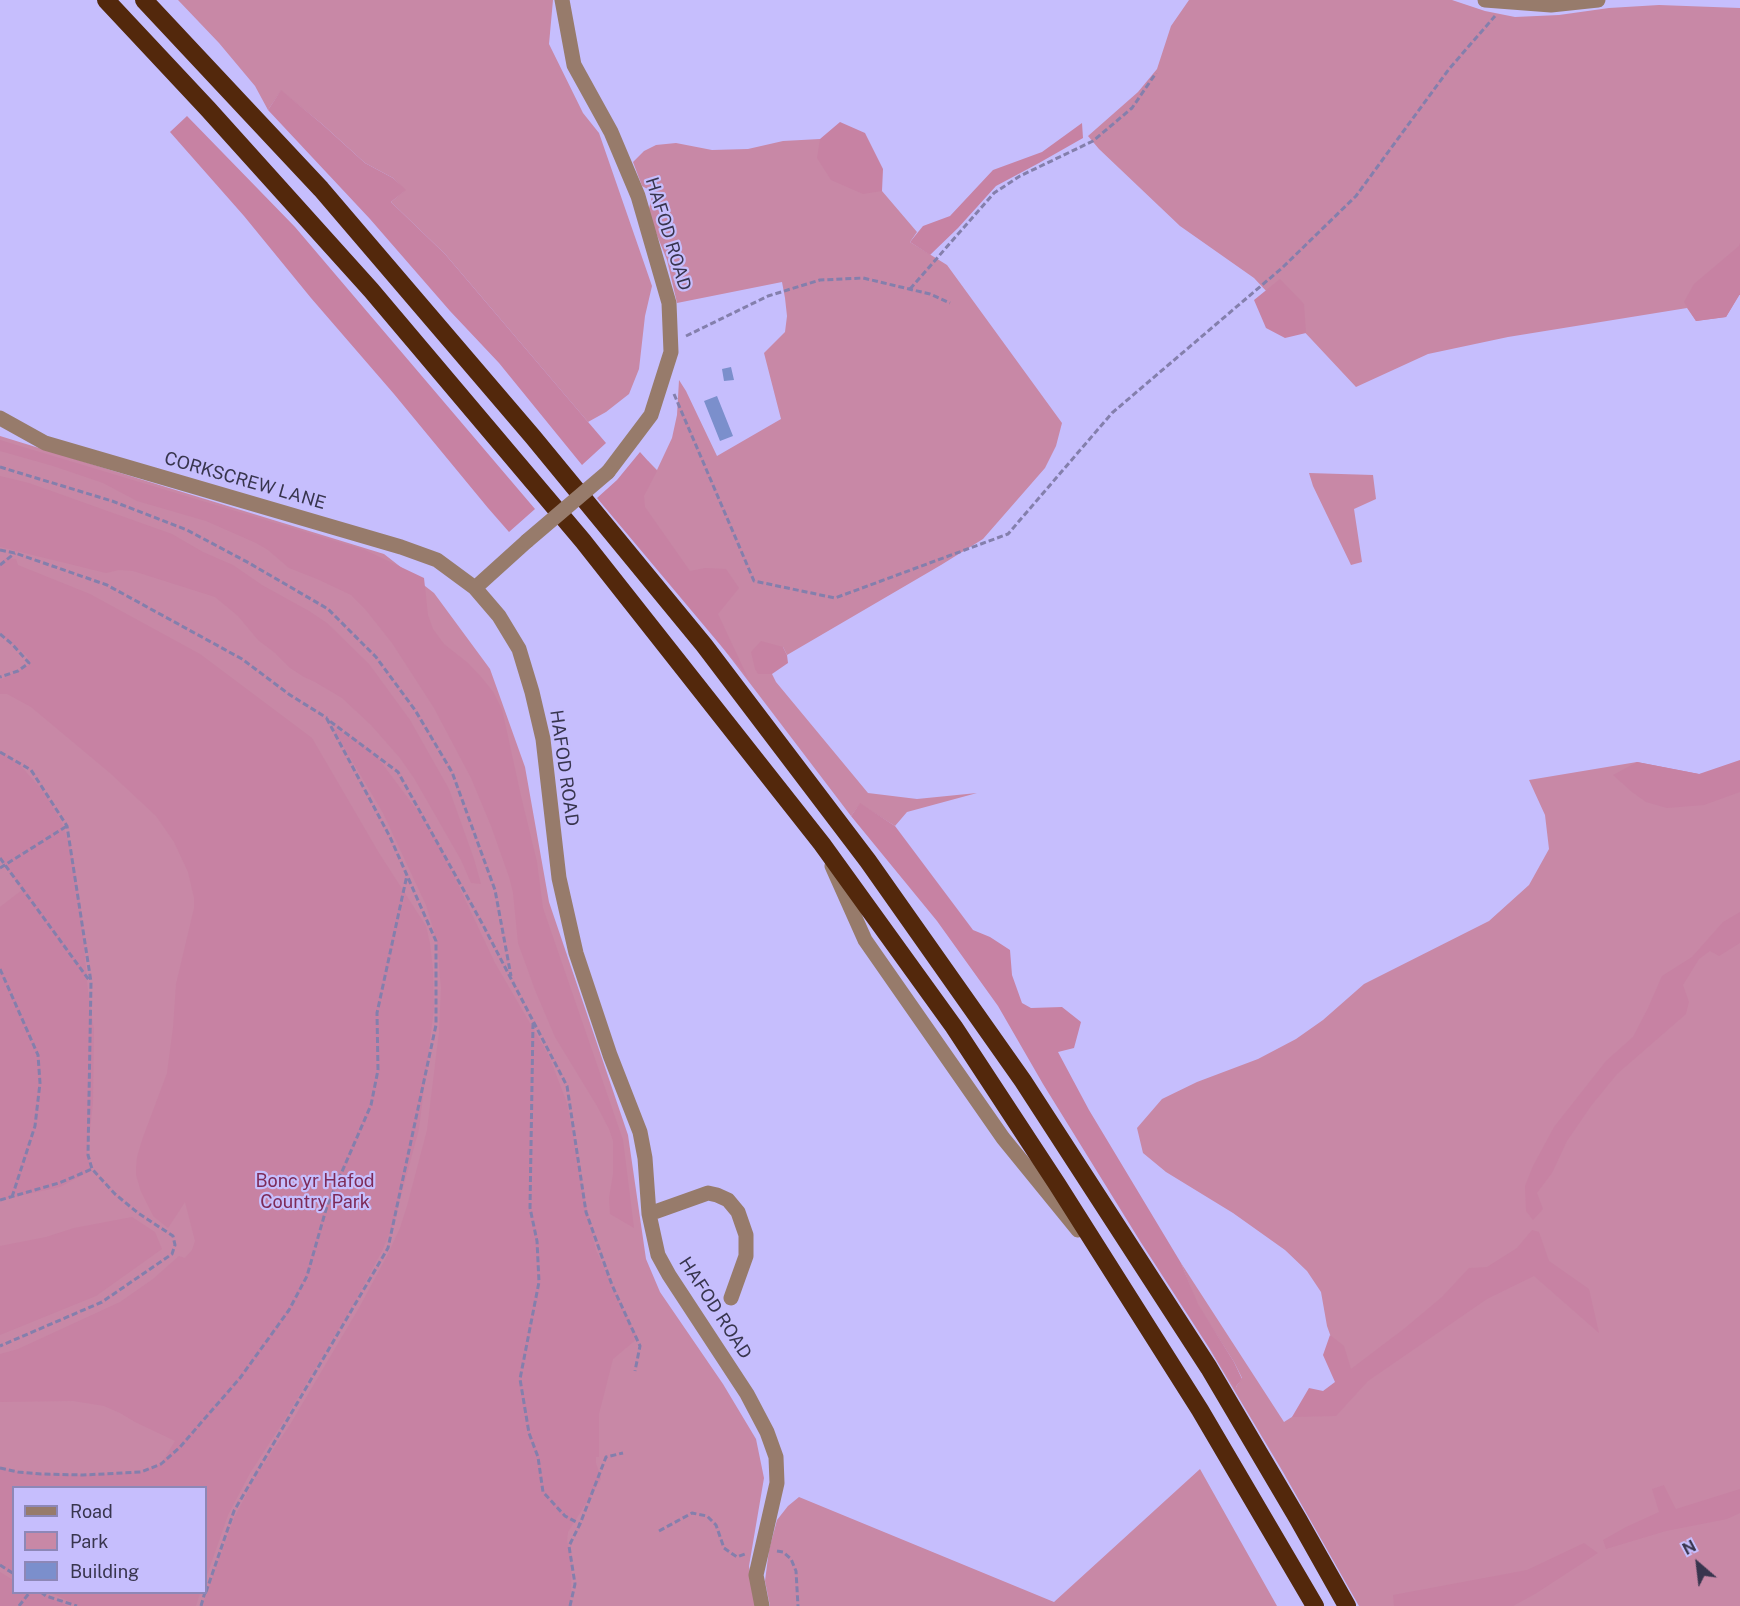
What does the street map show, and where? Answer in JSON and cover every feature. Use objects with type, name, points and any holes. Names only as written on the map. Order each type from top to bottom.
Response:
[{"type":"highway","points":[[106,0],[371,290],[583,541],[822,844],[954,1027],[1057,1184],[1200,1410],[1315,1606]]},
{"type":"highway","points":[[144,0],[321,189],[533,437],[704,645],[868,861],[1023,1081],[1209,1368],[1347,1606]]},
{"type":"street","name":"HAFOD ROAD","points":[[562,0],[574,65],[611,132],[638,196],[669,303],[671,352],[651,415],[608,472],[475,588],[500,616],[519,649],[532,692],[543,739],[559,878],[576,953],[610,1055],[640,1132],[645,1158],[649,1214],[658,1255],[747,1394],[767,1432],[776,1457],[777,1484],[756,1575],[762,1606]]},
{"type":"street","points":[[1485,0],[1551,5],[1598,0]]},
{"type":"street","name":"CORKSCREW LANE","points":[[0,418],[45,443],[401,547],[437,560],[475,588]]},
{"type":"street","points":[[649,1214],[708,1193],[728,1200],[738,1212],[746,1235],[746,1256],[731,1298]]},
{"type":"path","points":[[665,373],[754,581],[835,597],[1008,534],[1112,413],[1282,268],[1356,196],[1449,69],[1508,2]]},
{"type":"path","points":[[910,289],[994,193],[1020,176],[1093,141],[1132,108],[1156,73]]},
{"type":"path","points":[[671,343],[768,296],[820,280],[863,278],[930,294],[950,303]]},
{"type":"path","points":[[0,467],[112,501],[187,530],[328,609],[376,657],[415,711],[452,772],[495,890],[512,979]]},
{"type":"path","points":[[0,550],[107,585],[242,659],[398,772],[483,925],[567,1086],[586,1212],[612,1285],[640,1346],[635,1371]]},
{"type":"path","points":[[0,565],[15,554]]},
{"type":"path","points":[[0,634],[29,663],[18,671],[0,677]]},
{"type":"path","points":[[207,1586],[234,1511],[388,1248],[436,1025],[436,941],[390,837],[327,719]]},
{"type":"path","points":[[0,752],[31,770],[67,826],[91,982],[88,1155],[92,1169],[115,1194],[138,1213],[173,1236],[175,1245],[172,1254],[102,1302],[0,1346]]},
{"type":"path","points":[[0,868],[67,826]]},
{"type":"path","points":[[0,858],[91,982]]},
{"type":"path","points":[[0,1468],[40,1474],[83,1475],[141,1472],[161,1464],[180,1448],[240,1378],[288,1310],[308,1276],[327,1206],[371,1105],[378,1070],[376,1013],[407,875]]},
{"type":"path","points":[[0,969],[38,1055],[40,1083],[34,1126],[12,1197]]},
{"type":"path","points":[[533,1021],[530,1208],[537,1241],[539,1282],[520,1378],[529,1433],[538,1457],[543,1492],[565,1516],[580,1524]]},
{"type":"path","points":[[0,1200],[59,1183],[92,1169]]},
{"type":"path","points":[[570,1606],[575,1584],[569,1546],[606,1457],[623,1453]]},
{"type":"path","points":[[659,1531],[692,1513],[707,1516],[716,1525],[724,1548],[736,1557],[747,1553],[750,1545],[783,1552],[791,1559],[796,1571],[798,1606]]},
{"type":"path","points":[[19,1606],[29,1594]]},
{"type":"path","points":[[43,1594],[77,1606]]},
{"type":"green space","points":[[178,0],[553,0],[549,44],[583,113],[599,133],[652,286],[645,316],[639,369],[629,394],[606,412],[588,422],[445,254],[391,202],[405,190],[393,178],[365,163],[281,91],[268,110],[255,86],[219,43]]},
{"type":"green space","points":[[1189,0],[1452,0],[1485,11],[1515,17],[1659,5],[1740,8],[1740,294],[1726,317],[1696,321],[1687,308],[1508,337],[1428,354],[1356,387],[1254,278],[1180,226],[1088,136],[1138,92],[1157,69],[1171,26]]},
{"type":"green space","points":[[281,90],[365,163],[393,178],[406,190],[391,202],[445,254],[606,443],[582,465],[499,363],[450,311],[370,219],[268,110]]},
{"type":"green space","points":[[187,116],[295,227],[535,509],[509,532],[244,216],[170,132]]},
{"type":"green space","points":[[840,122],[865,133],[883,169],[882,191],[863,194],[831,180],[817,158],[820,139]]},
{"type":"green space","points":[[1082,123],[1083,138],[996,186],[930,255],[910,242],[923,226],[950,216],[993,170],[1042,152]]},
{"type":"green space","points":[[820,139],[882,191],[917,232],[910,242],[947,265],[1062,423],[1056,446],[1045,468],[983,539],[787,655],[783,647],[758,674],[772,674],[776,682],[868,793],[917,799],[977,793],[907,812],[895,826],[860,804],[851,816],[720,644],[746,675],[620,500],[648,461],[657,470],[672,438],[677,415],[679,380],[717,456],[781,419],[764,353],[785,332],[787,316],[782,282],[677,303],[667,260],[648,213],[652,196],[649,190],[642,186],[633,162],[644,151],[656,145],[676,143],[712,150],[748,149],[783,141]]},
{"type":"green space","points":[[1740,243],[1740,295],[1726,317],[1696,321],[1684,302],[1694,284]]},
{"type":"green space","points":[[1280,279],[1304,304],[1306,333],[1285,338],[1266,328],[1254,300]]},
{"type":"green space","name":"Bonc yr Hafod Country Park","points":[[0,436],[384,554],[434,593],[490,669],[525,767],[549,902],[628,1135],[646,1259],[660,1292],[723,1384],[756,1439],[764,1478],[749,1566],[756,1606],[0,1606]]},
{"type":"green space","points":[[0,440],[365,550],[424,578],[428,615],[433,629],[444,644],[468,663],[482,678],[494,693],[502,709],[537,862],[543,908],[623,1140],[634,1228],[610,1214],[613,1141],[597,1106],[555,1037],[535,990],[518,943],[513,893],[509,877],[471,778],[434,708],[392,643],[365,609],[351,595],[289,568],[256,543],[206,521],[137,501],[103,483],[0,451]]},
{"type":"green space","points":[[640,452],[657,471],[644,496],[645,507],[690,571],[705,568],[726,569],[739,588],[718,614],[748,678],[597,498],[617,480]]},
{"type":"green space","points":[[1309,473],[1373,475],[1376,499],[1354,509],[1362,562],[1351,565]]},
{"type":"green space","points":[[0,476],[29,483],[172,534],[203,552],[233,565],[327,623],[369,664],[410,720],[449,789],[481,884],[471,883],[461,860],[414,778],[371,725],[342,698],[290,668],[258,640],[238,616],[215,597],[133,571],[119,570],[106,573],[0,547]]},
{"type":"green space","points":[[6,558],[16,559],[18,565],[90,594],[200,654],[312,738],[379,853],[426,926],[430,944],[434,1008],[419,1129],[393,1225],[353,1305],[250,1473],[228,1515],[207,1575],[207,1486],[12,1486],[12,1573],[0,1566],[0,1468],[41,1474],[83,1475],[141,1472],[161,1464],[175,1441],[104,1406],[73,1401],[0,1402],[0,1354],[18,1349],[120,1302],[153,1279],[179,1256],[185,1258],[192,1250],[195,1241],[185,1202],[168,1228],[153,1216],[141,1192],[136,1175],[137,1157],[142,1140],[167,1073],[176,984],[194,908],[188,872],[174,842],[156,816],[110,773],[31,707],[7,694],[0,694],[0,680],[28,666],[29,663],[27,656],[0,634],[0,564]]},
{"type":"green space","points":[[761,641],[783,647],[788,663],[772,674],[758,674],[751,652]]},
{"type":"green space","points":[[332,727],[356,739],[378,758],[420,814],[437,840],[495,963],[549,1056],[567,1103],[596,1250],[638,1338],[613,1359],[599,1414],[599,1457],[596,1457],[596,1463],[601,1479],[568,1532],[567,1541],[572,1557],[569,1606],[202,1606],[234,1518],[256,1476],[291,1423],[388,1254],[407,1206],[427,1130],[439,1032],[441,988],[437,942],[426,905],[383,813]]},
{"type":"green space","points":[[0,752],[19,764],[43,791],[61,821],[70,845],[80,902],[88,991],[94,1029],[93,1103],[87,1157],[92,1170],[60,1187],[0,1200],[0,907],[22,890],[0,858]]},
{"type":"green space","points":[[1740,760],[1740,792],[1704,805],[1667,808],[1646,802],[1613,775],[1637,762],[1699,774]]},
{"type":"green space","points":[[1637,762],[1699,774],[1740,773],[1740,1606],[1359,1606],[1209,1348],[1236,1387],[1242,1378],[1197,1304],[1181,1263],[1284,1422],[1347,1382],[1327,1326],[1321,1292],[1307,1271],[1285,1250],[1233,1213],[1166,1172],[1143,1153],[1137,1128],[1162,1099],[1197,1082],[1258,1059],[1296,1039],[1323,1020],[1364,984],[1489,921],[1529,885],[1549,849],[1545,815],[1529,780]]},
{"type":"green space","points":[[860,803],[895,826],[973,930],[990,937],[1010,950],[1012,975],[1022,1003],[1031,1008],[1062,1007],[1081,1022],[1074,1048],[1058,1052],[1089,1110],[1181,1263],[1198,1304],[1234,1362],[1242,1379],[1235,1388],[1140,1241],[1043,1084],[998,1006],[937,921],[851,816]]},
{"type":"green space","points":[[1740,912],[1740,943],[1719,956],[1710,951],[1699,959],[1683,985],[1689,1002],[1686,1014],[1617,1074],[1591,1106],[1567,1141],[1552,1173],[1537,1193],[1543,1209],[1533,1220],[1526,1211],[1525,1186],[1554,1127],[1606,1061],[1633,1037],[1662,976],[1692,957],[1723,922]]},
{"type":"green space","points":[[132,1217],[155,1232],[162,1249],[96,1296],[0,1335],[0,1246]]},
{"type":"green space","points":[[1532,1230],[1539,1232],[1549,1261],[1589,1289],[1599,1333],[1534,1276],[1487,1299],[1368,1381],[1336,1416],[1292,1417],[1309,1388],[1323,1391],[1335,1382],[1323,1355],[1330,1335],[1344,1346],[1351,1369],[1442,1297],[1469,1268],[1487,1267],[1517,1248]]},
{"type":"green space","points":[[1200,1469],[1277,1606],[770,1606],[765,1581],[769,1550],[777,1520],[799,1497],[1054,1602]]},
{"type":"green space","points":[[1664,1485],[1676,1509],[1740,1489],[1740,1513],[1727,1519],[1666,1531],[1606,1549],[1603,1540],[1659,1512],[1652,1489]]},
{"type":"green space","points":[[1584,1543],[1598,1553],[1513,1606],[1394,1606],[1393,1595],[1527,1570]]},
{"type":"green space","points":[[0,1572],[12,1579],[12,1594],[42,1594],[68,1606],[0,1606]]},
{"type":"green space","points":[[53,1594],[200,1594],[196,1606],[79,1606]]},
{"type":"building","points":[[731,367],[734,380],[724,381],[722,369]]},
{"type":"building","points":[[717,396],[733,436],[720,441],[704,401]]}]
